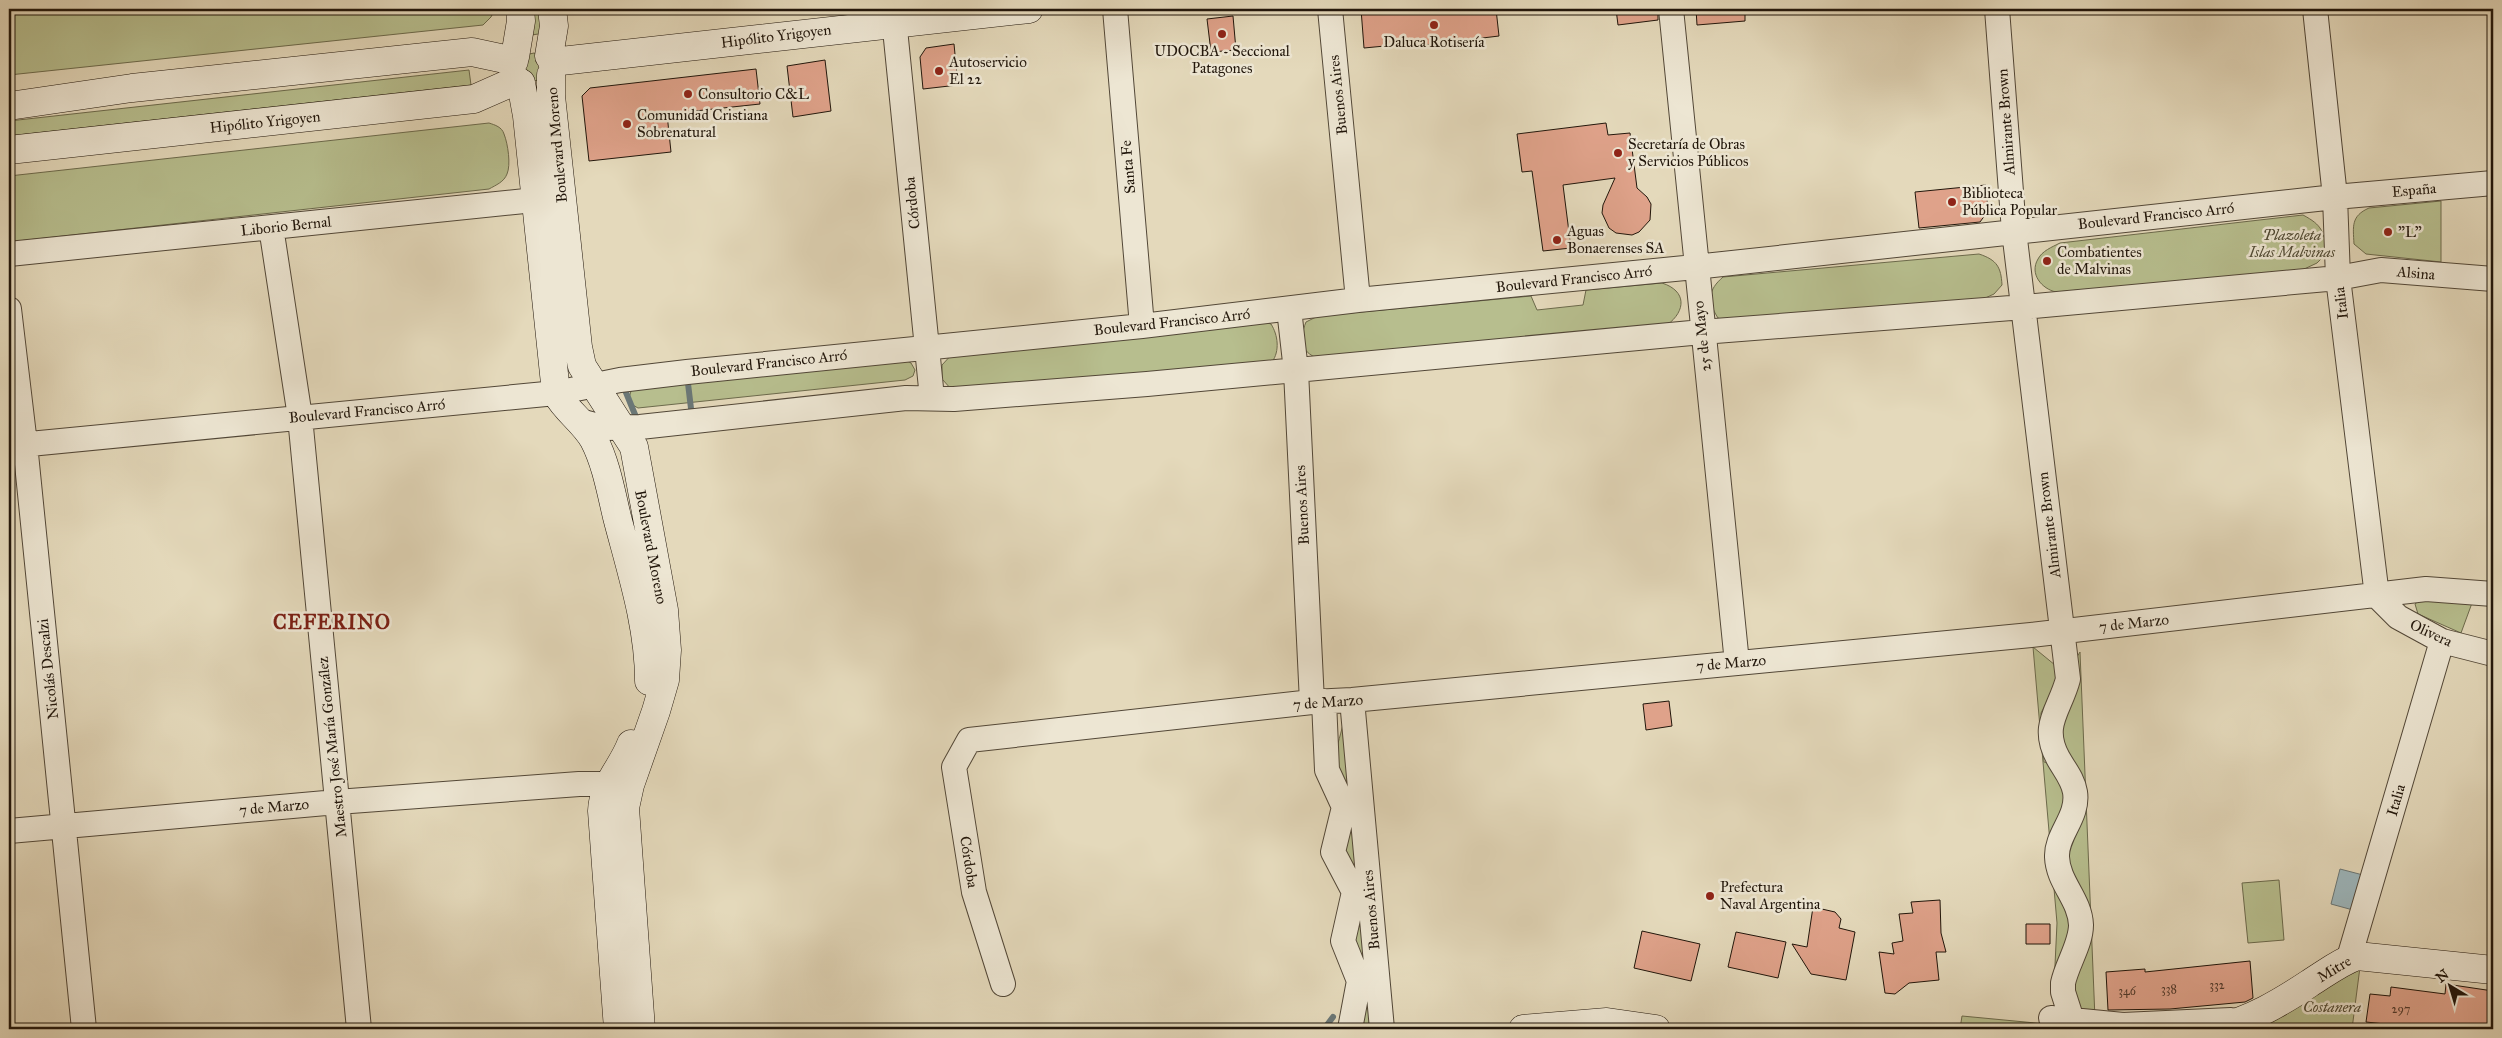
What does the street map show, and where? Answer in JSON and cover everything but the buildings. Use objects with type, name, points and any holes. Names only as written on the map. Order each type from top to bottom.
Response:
[{"type":"main road","name":"Boulevard Moreno","points":[[520,9],[521,22],[517,70],[526,104],[556,393],[595,442],[607,476],[642,609],[649,657],[649,686],[644,708],[626,755],[618,787],[625,808],[641,1029]]},
{"type":"main road","name":"Boulevard Moreno","points":[[552,9],[554,26],[551,96],[578,347],[582,366],[634,447],[640,487],[659,574],[666,650],[665,680],[656,710],[618,787],[602,811],[618,1029]]},
{"type":"main road","name":"Hipólito Yrigoyen","points":[[9,106],[132,88],[472,52],[517,70],[537,87],[543,85],[551,64],[894,16],[1029,9]]},
{"type":"main road","name":"Hipólito Yrigoyen","points":[[9,150],[474,99],[517,70]]},
{"type":"main road","name":"Mitre","points":[[2224,1027],[2270,1009],[2349,958],[2363,955],[2493,970]]},
{"type":"main road","points":[[1523,1029],[1607,1022],[1656,1029]]},
{"type":"street","name":"Santa Fe","points":[[1115,9],[1142,326]]},
{"type":"street","name":"Buenos Aires","points":[[1330,9],[1358,300]]},
{"type":"street","name":"25 de Mayo","points":[[1671,9],[1702,332],[1737,662]]},
{"type":"street","name":"Almirante Brown","points":[[1997,9],[2014,231],[2068,679],[2054,710],[2050,733],[2053,746],[2075,791],[2073,814],[2059,843],[2057,857],[2060,873],[2074,898],[2081,926],[2063,983],[2062,1019],[2123,1025],[2231,1020],[2224,1027]]},
{"type":"street","name":"Italia","points":[[2315,9],[2335,197],[2338,278],[2377,596]]},
{"type":"street","name":"Córdoba","points":[[894,16],[932,398]]},
{"type":"street","name":"España","points":[[2335,197],[2493,183]]},
{"type":"street","name":"Liborio Bernal","points":[[9,254],[271,228],[535,198],[562,197]]},
{"type":"street","name":"Boulevard Francisco Arró","points":[[17,445],[556,393],[620,380],[687,372],[1142,326],[1358,300],[1696,267],[2335,197]]},
{"type":"street","name":"Maestro José María González","points":[[271,228],[300,417],[359,1029]]},
{"type":"street","name":"Alsina","points":[[2338,278],[2381,270],[2493,280]]},
{"type":"street","points":[[580,421],[607,428],[623,428],[906,398],[954,399],[1296,372],[1702,332],[2024,307],[2338,278]]},
{"type":"street","name":"Nicolás Descalzi","points":[[9,309],[17,445],[64,826],[84,1029]]},
{"type":"street","name":"Buenos Aires","points":[[1289,309],[1296,372],[1318,702],[1327,733],[1325,752],[1327,770],[1344,807],[1333,852],[1354,892],[1342,941],[1358,981],[1350,1029]]},
{"type":"street","name":"7 de Marzo","points":[[969,740],[1318,702],[2061,632],[2426,589],[2493,594]]},
{"type":"street","name":"Olivera","points":[[2377,596],[2398,617],[2442,641],[2493,654]]},
{"type":"street","name":"Italia","points":[[2349,958],[2442,641]]},
{"type":"street","name":"Buenos Aires","points":[[1352,700],[1382,1029]]},
{"type":"street","name":"Córdoba","points":[[969,740],[954,767],[974,892],[1003,984]]},
{"type":"street","name":"7 de Marzo","points":[[9,831],[337,802],[579,784],[618,787]]},
{"type":"green space","points":[[9,9],[495,9],[491,17],[483,25],[9,75]]},
{"type":"green space","points":[[529,9],[537,9],[542,13],[544,33],[532,35]]},
{"type":"green space","points":[[534,53],[542,57],[538,80],[534,81],[520,62],[525,55]]},
{"type":"green space","points":[[469,70],[471,85],[9,136],[9,121]]},
{"type":"green space","points":[[489,123],[502,130],[507,143],[509,160],[506,177],[489,189],[9,242],[9,176]]},
{"type":"green space","points":[[2441,201],[2441,262],[2366,254],[2354,244],[2354,222],[2359,214],[2369,208]]},
{"type":"green space","name":"Plazoleta Islas Malvinas","points":[[2303,215],[2314,222],[2321,230],[2325,240],[2326,254],[2317,263],[2300,271],[2056,292],[2046,288],[2036,275],[2036,265],[2040,256],[2060,243]]},
{"type":"green space","points":[[1979,254],[1997,265],[2002,285],[1994,294],[1983,299],[1728,321],[1718,318],[1711,301],[1714,286],[1723,277]]},
{"type":"green space","points":[[1662,283],[1676,291],[1680,296],[1681,302],[1678,314],[1667,325],[1322,360],[1310,354],[1303,346],[1302,341],[1306,322],[1318,316],[1531,296],[1537,310],[1583,305],[1586,290]]},
{"type":"green space","points":[[1261,321],[1271,324],[1275,333],[1277,348],[1272,362],[952,390],[942,379],[942,365],[954,352]]},
{"type":"green space","points":[[903,359],[911,363],[915,370],[913,376],[905,380],[638,408],[631,404],[629,398],[631,391],[638,386]]},
{"type":"green space","points":[[2420,600],[2472,603],[2461,633],[2418,614],[2415,604]]},
{"type":"green space","points":[[2033,647],[2055,665],[2057,682],[2041,713],[2044,762],[2048,763],[2066,789],[2065,815],[2074,922],[2054,986],[2057,923]]},
{"type":"green space","points":[[2080,652],[2095,1019],[2090,1018],[2074,1003],[2074,963],[2064,856],[2069,835],[2059,738],[2075,660]]},
{"type":"green space","points":[[1344,720],[1351,794],[1336,764],[1336,751]]},
{"type":"green space","points":[[1352,812],[1360,886],[1343,844]]},
{"type":"green space","points":[[2279,880],[2284,940],[2248,943],[2242,883]]},
{"type":"green space","points":[[1360,899],[1371,1029],[1356,1029],[1351,932]]},
{"type":"green space","name":"Costanera","points":[[2360,967],[2352,1029],[2250,1029]]},
{"type":"green space","points":[[1962,1016],[2046,1024],[2046,1029],[1960,1029]]},
{"type":"water","points":[[2340,869],[2363,875],[2353,910],[2331,904]]},
{"type":"waterway","points":[[687,375],[692,417]]},
{"type":"waterway","points":[[623,385],[638,422]]},
{"type":"waterway","points":[[1324,1029],[1333,1017]]},
{"type":"place","name":"Daluca Rotisería","points":[[1434,25]]},
{"type":"place","name":"UDOCBA - Seccional Patagones","points":[[1222,34]]},
{"type":"place","name":"Autoservicio El 22","points":[[939,71]]},
{"type":"place","name":"Consultorio C&L","points":[[688,94]]},
{"type":"place","name":"Comunidad Cristiana Sobrenatural","points":[[627,124]]},
{"type":"place","name":"Secretaría de Obras y Servicios Públicos","points":[[1618,153]]},
{"type":"place","name":"Biblioteca Pública Popular","points":[[1952,202]]},
{"type":"place","name":"\"L\"","points":[[2388,232]]},
{"type":"place","name":"Aguas Bonaerenses SA","points":[[1557,240]]},
{"type":"place","name":"Combatientes de Malvinas","points":[[2047,261]]},
{"type":"place","name":"Prefectura Naval Argentina","points":[[1710,896]]},
{"type":"district","name":"CEFERINO","points":[[332,622]]}]
